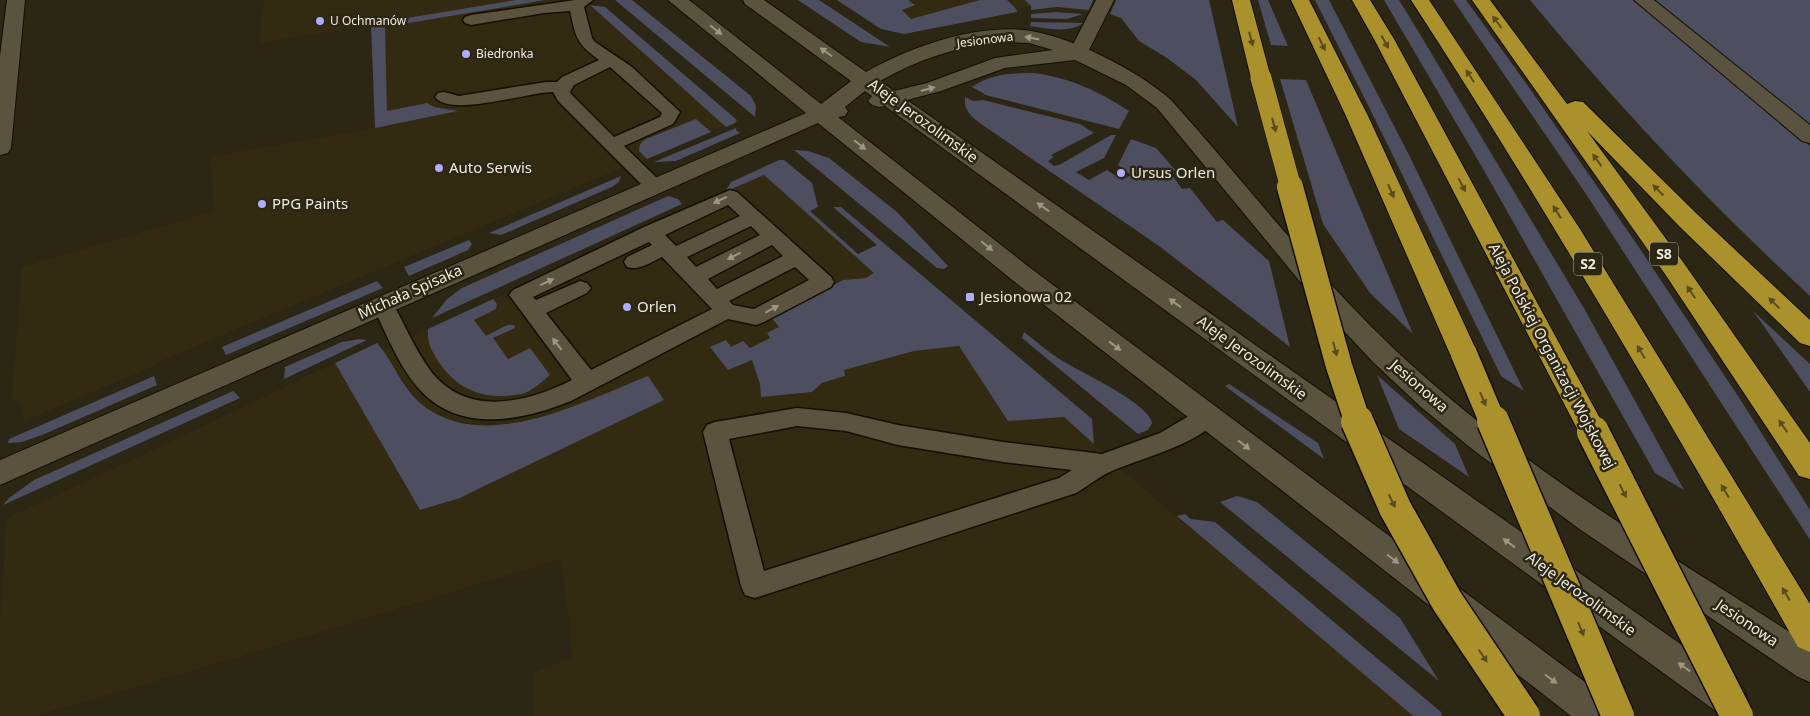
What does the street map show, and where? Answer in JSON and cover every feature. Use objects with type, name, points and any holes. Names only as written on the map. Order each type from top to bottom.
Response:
[{"type":"highway","points":[[1241,0],[1331,338],[1360,430],[1395,508],[1447,602],[1524,716]]},
{"type":"highway","points":[[1300,0],[1357,116],[1464,354],[1618,716]]},
{"type":"highway","name":"Aleja Polskiej Organizacji Wojskowej","points":[[1361,0],[1412,91],[1593,432],[1737,716]]},
{"type":"highway","name":"S2","points":[[1420,0],[1557,212],[1750,532],[1810,636]]},
{"type":"highway","name":"S8","points":[[1481,0],[1674,268],[1810,466]]},
{"type":"highway","points":[[1514,44],[1688,221],[1810,336]]},
{"type":"street","points":[[0,148],[7,24],[16,0]]},
{"type":"street","points":[[677,0],[1020,274],[1600,716]]},
{"type":"street","name":"Aleje Jerozolimskie","points":[[752,0],[1752,716]]},
{"type":"street","points":[[1078,54],[1105,0]]},
{"type":"street","points":[[1643,0],[1810,136]]},
{"type":"street","name":"Jesionowa","points":[[866,80],[900,63],[942,47],[985,37],[1023,36],[1046,41],[1078,54],[1119,71],[1142,85],[1164,104],[1345,317],[1384,356],[1430,397],[1498,452],[1567,503],[1810,665]]},
{"type":"street","name":"Jesionowa","points":[[891,98],[934,88],[1002,62],[1078,54]]},
{"type":"street","name":"Michała Spisaka","points":[[822,114],[866,80]]},
{"type":"street","name":"Michała Spisaka","points":[[0,473],[822,114],[891,98]]},
{"type":"lane","points":[[471,20],[580,3],[586,41],[594,49],[626,71],[671,112],[667,120],[613,144]]},
{"type":"lane","points":[[444,97],[449,100],[458,101],[546,87],[563,87],[576,77],[612,60]]},
{"type":"lane","points":[[563,87],[564,97],[654,186]]},
{"type":"lane","points":[[634,262],[663,245],[730,196],[824,282],[756,317],[720,305],[663,245]]},
{"type":"lane","points":[[587,382],[520,295],[663,245],[753,217]]},
{"type":"lane","points":[[694,277],[774,236]]},
{"type":"lane","points":[[383,305],[410,356],[429,385],[439,395],[454,403],[472,408],[493,411],[520,409],[545,403],[587,382],[720,305],[797,257]]},
{"type":"lane","points":[[532,311],[580,288]]},
{"type":"lane","points":[[1102,464],[1003,452],[898,435],[846,422],[796,417],[715,432],[755,586],[1067,486],[1102,464],[1169,440],[1207,417]]},
{"type":"shaded area","points":[[264,0],[584,0],[724,125],[647,159],[158,362],[159,364],[24,421],[22,405],[12,398],[22,267],[215,211],[210,157],[375,128],[371,25],[259,43]]},
{"type":"shaded area","points":[[516,0],[545,0],[385,27],[387,111],[427,103],[434,107],[458,111],[375,128],[371,24]]},
{"type":"shaded area","points":[[615,0],[632,0],[751,96],[756,106],[755,117]]},
{"type":"shaded area","points":[[798,0],[819,0],[890,47],[861,42]]},
{"type":"shaded area","points":[[837,0],[908,0],[915,5],[902,10],[911,19],[980,0],[1007,0],[1017,12],[904,34],[881,29]]},
{"type":"shaded area","points":[[854,0],[1051,0],[1031,6],[900,30]]},
{"type":"shaded area","points":[[1025,0],[1093,0],[1089,10],[1057,7],[1031,10],[1031,6]]},
{"type":"shaded area","points":[[1116,0],[1209,0],[1238,127],[1196,80],[1167,58],[1139,41],[1121,18],[1110,14]]},
{"type":"shaded area","points":[[1258,0],[1268,0],[1288,46],[1271,45]]},
{"type":"shaded area","points":[[1315,0],[1329,0],[1409,155],[1524,391],[1501,376]]},
{"type":"shaded area","points":[[1384,0],[1399,0],[1412,21],[1585,310],[1684,490],[1655,473],[1482,167]]},
{"type":"shaded area","points":[[1453,0],[1466,0],[1528,86],[1740,399],[1810,510],[1810,540],[1586,194]]},
{"type":"shaded area","points":[[1530,0],[1633,0],[1810,146],[1810,296],[1700,190],[1630,116]]},
{"type":"shaded area","points":[[1652,0],[1810,0],[1810,127]]},
{"type":"shaded area","points":[[590,5],[605,7],[737,120],[735,123],[726,127]]},
{"type":"shaded area","points":[[1056,12],[1083,14],[1067,19],[1031,18],[1031,14]]},
{"type":"shaded area","points":[[1031,22],[1083,23],[1071,28],[1057,29],[1030,26]]},
{"type":"shaded area","points":[[1034,73],[1060,78],[1084,86],[1129,111],[1119,129],[986,95],[972,87],[994,77]]},
{"type":"shaded area","points":[[1280,79],[1306,80],[1413,334],[1370,293],[1323,224]]},
{"type":"shaded area","points":[[965,97],[973,101],[983,100],[1080,124],[1094,133],[1051,155],[1054,157],[1048,161],[1054,166],[1059,165],[1111,135],[1116,135],[1104,158],[1076,172],[1089,180],[1107,170],[1122,180],[1131,175],[1118,165],[1131,139],[1156,148],[1176,171],[1170,172],[1182,189],[1190,188],[1217,222],[1223,220],[1269,261],[1290,347],[1159,246],[971,116],[966,107]]},
{"type":"shaded area","points":[[696,119],[711,132],[647,159],[639,151],[640,144],[646,139]]},
{"type":"shaded area","points":[[736,128],[740,133],[676,161],[654,162]]},
{"type":"shaded area","points":[[794,150],[808,151],[829,158],[897,212],[948,266],[944,269],[937,268]]},
{"type":"shaded area","points":[[779,160],[784,160],[812,183],[818,207],[810,211],[858,254],[877,245],[833,207],[841,207],[1092,419],[1094,444],[1064,417],[1008,421],[959,346],[914,351],[844,370],[845,376],[822,383],[812,392],[761,397],[760,384],[752,360],[728,370],[710,347],[726,340],[731,347],[743,341],[750,348],[770,338],[767,333],[779,327],[772,318],[843,280],[866,278],[874,273],[764,175],[725,192],[731,182]]},
{"type":"shaded area","points":[[764,175],[875,273],[866,278],[843,280],[772,318],[780,327],[767,334],[770,338],[749,348],[743,341],[731,347],[711,347],[728,370],[752,359],[760,384],[761,397],[812,392],[822,383],[845,376],[844,370],[914,351],[959,346],[1008,421],[1064,417],[1138,484],[1413,716],[534,716],[534,672],[572,658],[570,623],[560,559],[232,659],[35,716],[0,716],[0,624],[7,518],[335,363],[419,509],[460,498],[664,400],[553,413],[508,424],[465,423],[447,419],[430,411],[417,400],[383,350]]},
{"type":"shaded area","points":[[621,176],[619,182],[612,187],[501,235],[489,233]]},
{"type":"shaded area","points":[[668,196],[678,199],[682,204],[432,318],[447,299],[462,288]]},
{"type":"shaded area","points":[[469,240],[472,244],[468,250],[409,276],[404,267]]},
{"type":"shaded area","points":[[377,281],[383,288],[226,355],[222,347]]},
{"type":"shaded area","points":[[493,299],[497,304],[496,309],[474,320],[486,336],[507,325],[514,325],[515,328],[493,338],[508,359],[530,348],[550,375],[525,393],[495,396],[475,392],[451,377],[430,346],[428,329]]},
{"type":"shaded area","points":[[1753,311],[1810,364],[1810,392]]},
{"type":"shaded area","points":[[1024,332],[1061,360],[1113,388],[1139,406],[1148,415],[1152,423],[1148,430],[1138,434],[1022,338]]},
{"type":"shaded area","points":[[360,339],[367,340],[284,379],[285,367],[342,342]]},
{"type":"shaded area","points":[[377,343],[407,389],[419,402],[444,418],[472,425],[502,425],[533,419],[564,410],[648,376],[664,400],[460,498],[420,510],[335,363]]},
{"type":"shaded area","points":[[1377,375],[1455,444],[1469,477],[1399,429]]},
{"type":"shaded area","points":[[154,376],[157,385],[42,435],[22,442],[8,443],[9,439]]},
{"type":"shaded area","points":[[1229,384],[1318,443],[1324,459],[1225,386]]},
{"type":"shaded area","points":[[233,391],[240,398],[3,505],[9,498],[34,480]]},
{"type":"shaded area","points":[[1237,496],[1257,502],[1400,618],[1439,681],[1220,502]]},
{"type":"shaded area","points":[[1185,514],[1191,519],[1215,522],[1441,712],[1442,716],[1413,716],[1177,516]]},
{"type":"place","name":"U Ochmanów","points":[[320,21]]},
{"type":"place","name":"Biedronka","points":[[466,54]]},
{"type":"place","name":"Auto Serwis","points":[[439,168]]},
{"type":"place","name":"Ursus Orlen","points":[[1121,173]]},
{"type":"place","name":"PPG Paints","points":[[262,204]]},
{"type":"place","name":"Jesionowa 02","points":[[970,297]]},
{"type":"place","name":"Orlen","points":[[627,307]]}]
